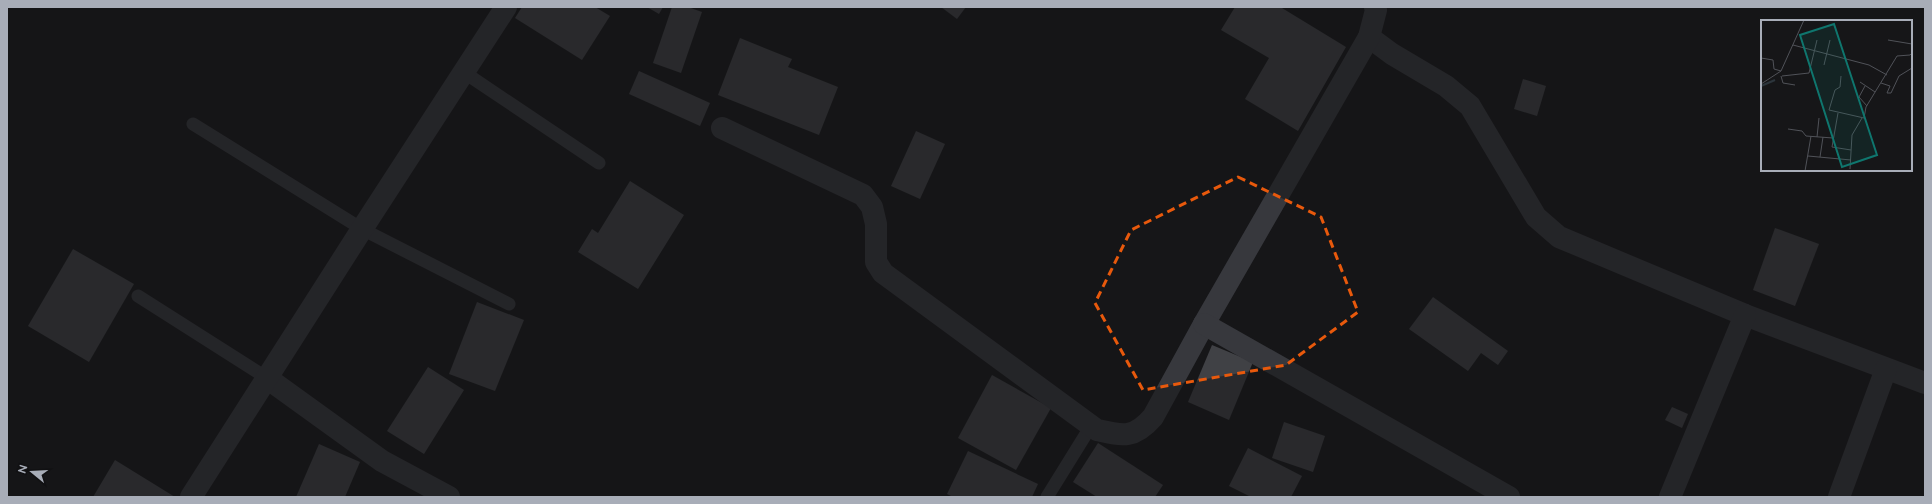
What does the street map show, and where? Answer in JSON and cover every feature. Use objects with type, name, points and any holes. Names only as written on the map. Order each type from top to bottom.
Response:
[{"type":"street","points":[[191,497],[362,229],[465,73],[506,7]]},
{"type":"street","points":[[722,128],[863,195],[872,207],[876,224],[876,262],[883,273],[1091,426],[1097,430],[1121,436],[1142,429],[1153,417],[1204,324],[1369,37],[1376,10],[1375,7]]},
{"type":"street","points":[[1369,37],[1392,54],[1446,86],[1470,106],[1536,218],[1559,238],[1745,315],[1925,383]]},
{"type":"street","points":[[1670,497],[1745,315]]},
{"type":"street","points":[[1204,324],[1509,497]]},
{"type":"street","points":[[1839,497],[1886,369]]},
{"type":"street","points":[[267,378],[382,461],[450,497]]},
{"type":"lane","points":[[465,73],[599,163]]},
{"type":"lane","points":[[193,124],[362,229],[509,304]]},
{"type":"lane","points":[[138,296],[267,378]]},
{"type":"lane","points":[[1047,497],[1091,426]]},
{"type":"highlighted area","points":[[1238,177],[1321,217],[1358,312],[1286,365],[1143,390],[1095,303],[1131,230]]},
{"type":"building","points":[[522,7],[595,7],[610,16],[582,60],[515,18]]},
{"type":"building","points":[[647,7],[663,7],[659,14]]},
{"type":"building","points":[[672,7],[688,7],[702,12],[681,73],[653,63]]},
{"type":"building","points":[[941,7],[966,7],[957,19]]},
{"type":"building","points":[[1235,7],[1283,7],[1282,8],[1346,47],[1298,131],[1245,99],[1269,58],[1221,30]]},
{"type":"building","points":[[740,38],[792,59],[788,67],[838,87],[819,135],[718,95]]},
{"type":"building","points":[[639,71],[710,103],[700,126],[629,94]]},
{"type":"building","points":[[1523,79],[1546,86],[1537,116],[1514,109]]},
{"type":"building","points":[[916,131],[945,144],[920,199],[891,186]]},
{"type":"building","points":[[630,181],[684,215],[638,289],[578,252],[592,229],[598,233]]},
{"type":"building","points":[[1775,228],[1819,244],[1795,306],[1753,290]]},
{"type":"building","points":[[73,249],[134,284],[89,362],[28,326]]},
{"type":"building","points":[[1433,297],[1508,351],[1498,365],[1481,353],[1468,371],[1409,329]]},
{"type":"building","points":[[477,302],[524,320],[495,391],[449,374]]},
{"type":"building","points":[[1212,345],[1253,362],[1229,420],[1188,402]]},
{"type":"building","points":[[428,367],[464,390],[424,454],[387,431]]},
{"type":"building","points":[[992,375],[1051,408],[1016,470],[958,438]]},
{"type":"building","points":[[1672,407],[1688,414],[1682,428],[1665,420]]},
{"type":"building","points":[[1284,422],[1325,436],[1313,472],[1272,458]]},
{"type":"building","points":[[1098,443],[1163,485],[1155,497],[1097,497],[1073,482]]},
{"type":"building","points":[[319,444],[360,462],[345,497],[296,497]]},
{"type":"building","points":[[1248,448],[1302,476],[1291,497],[1251,497],[1229,486]]},
{"type":"building","points":[[968,451],[1038,484],[1032,497],[953,497],[947,494]]},
{"type":"building","points":[[115,460],[175,497],[93,497]]}]
